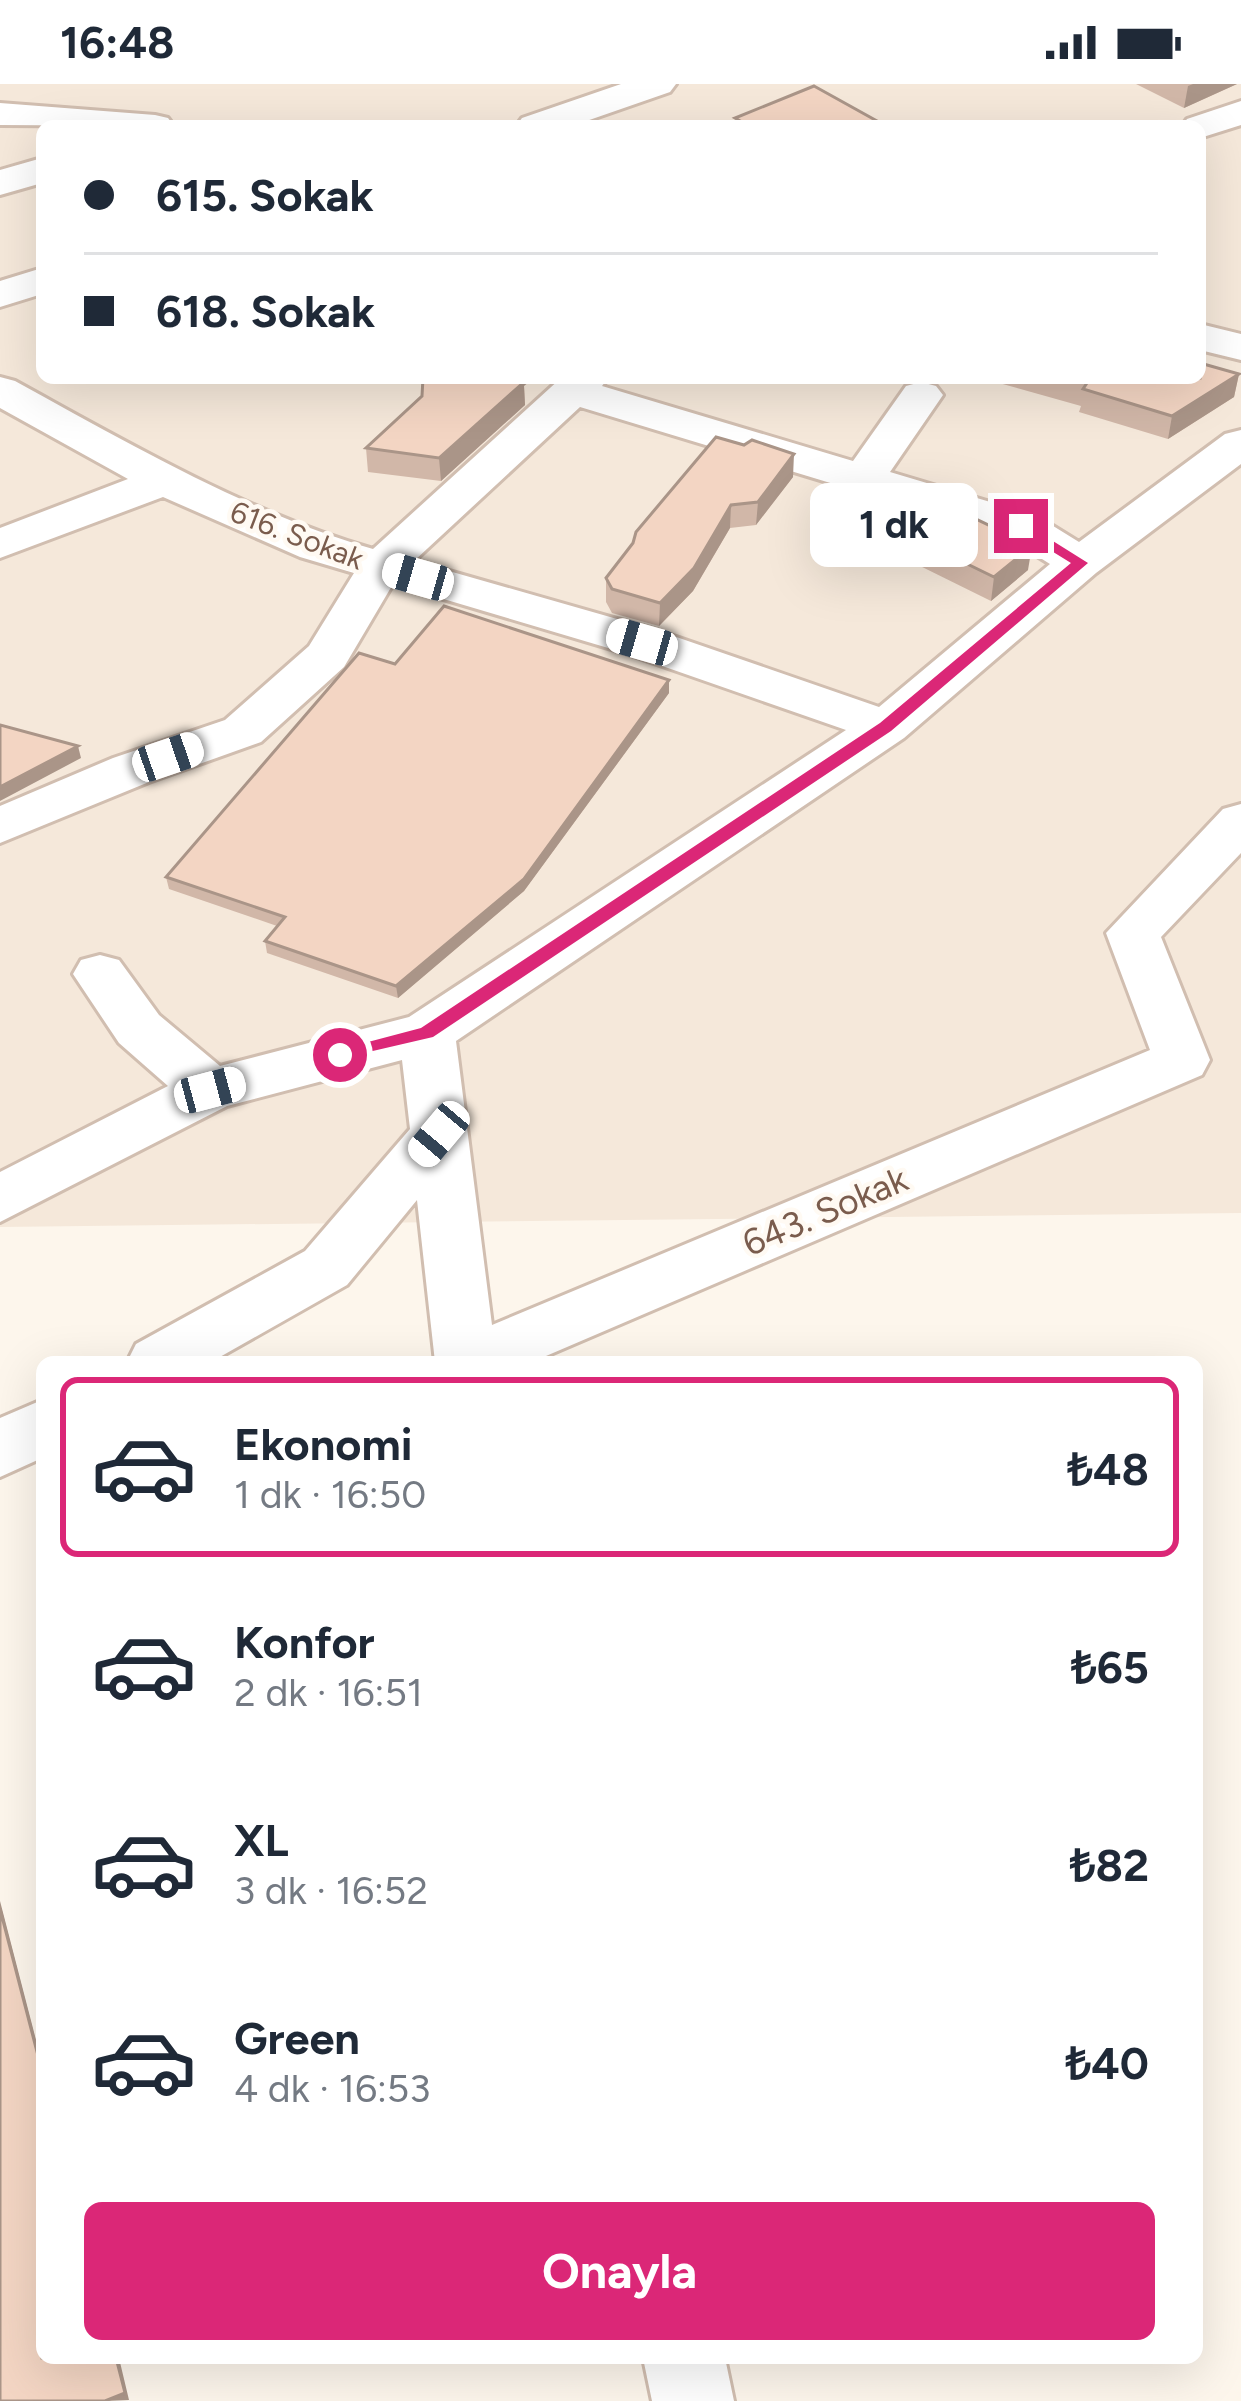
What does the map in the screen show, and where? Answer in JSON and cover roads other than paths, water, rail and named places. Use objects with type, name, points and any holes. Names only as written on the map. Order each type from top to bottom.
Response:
[{"type":"street","points":[[46,118],[86,84]]},
{"type":"street","points":[[553,120],[657,84]]},
{"type":"street","points":[[1206,126],[1241,112]]},
{"type":"street","points":[[0,114],[73,120]]},
{"type":"street","points":[[0,184],[36,172]]},
{"type":"street","points":[[0,295],[36,282]]},
{"type":"street","points":[[1206,338],[1241,347]]},
{"type":"street","points":[[0,826],[130,770],[243,731],[327,656],[382,566],[579,384],[1021,526],[1080,563]]},
{"type":"street","name":"616. Sokak","points":[[0,390],[164,482],[316,547],[642,642],[886,727]]},
{"type":"street","points":[[864,478],[921,394]]},
{"type":"street","points":[[0,1198],[210,1090],[427,1033],[886,727],[1080,563],[1241,443]]},
{"type":"street","points":[[0,544],[164,482]]},
{"type":"street","name":"643. Sokak","points":[[481,1356],[1183,1060],[1133,933],[1241,821]]},
{"type":"street","points":[[100,974],[139,1029],[210,1090]]},
{"type":"street","points":[[427,1033],[466,1356]]},
{"type":"street","points":[[169,1356],[326,1268],[439,1134]]},
{"type":"street","points":[[0,1450],[36,1429]]},
{"type":"street","points":[[685,2364],[693,2401]]}]
